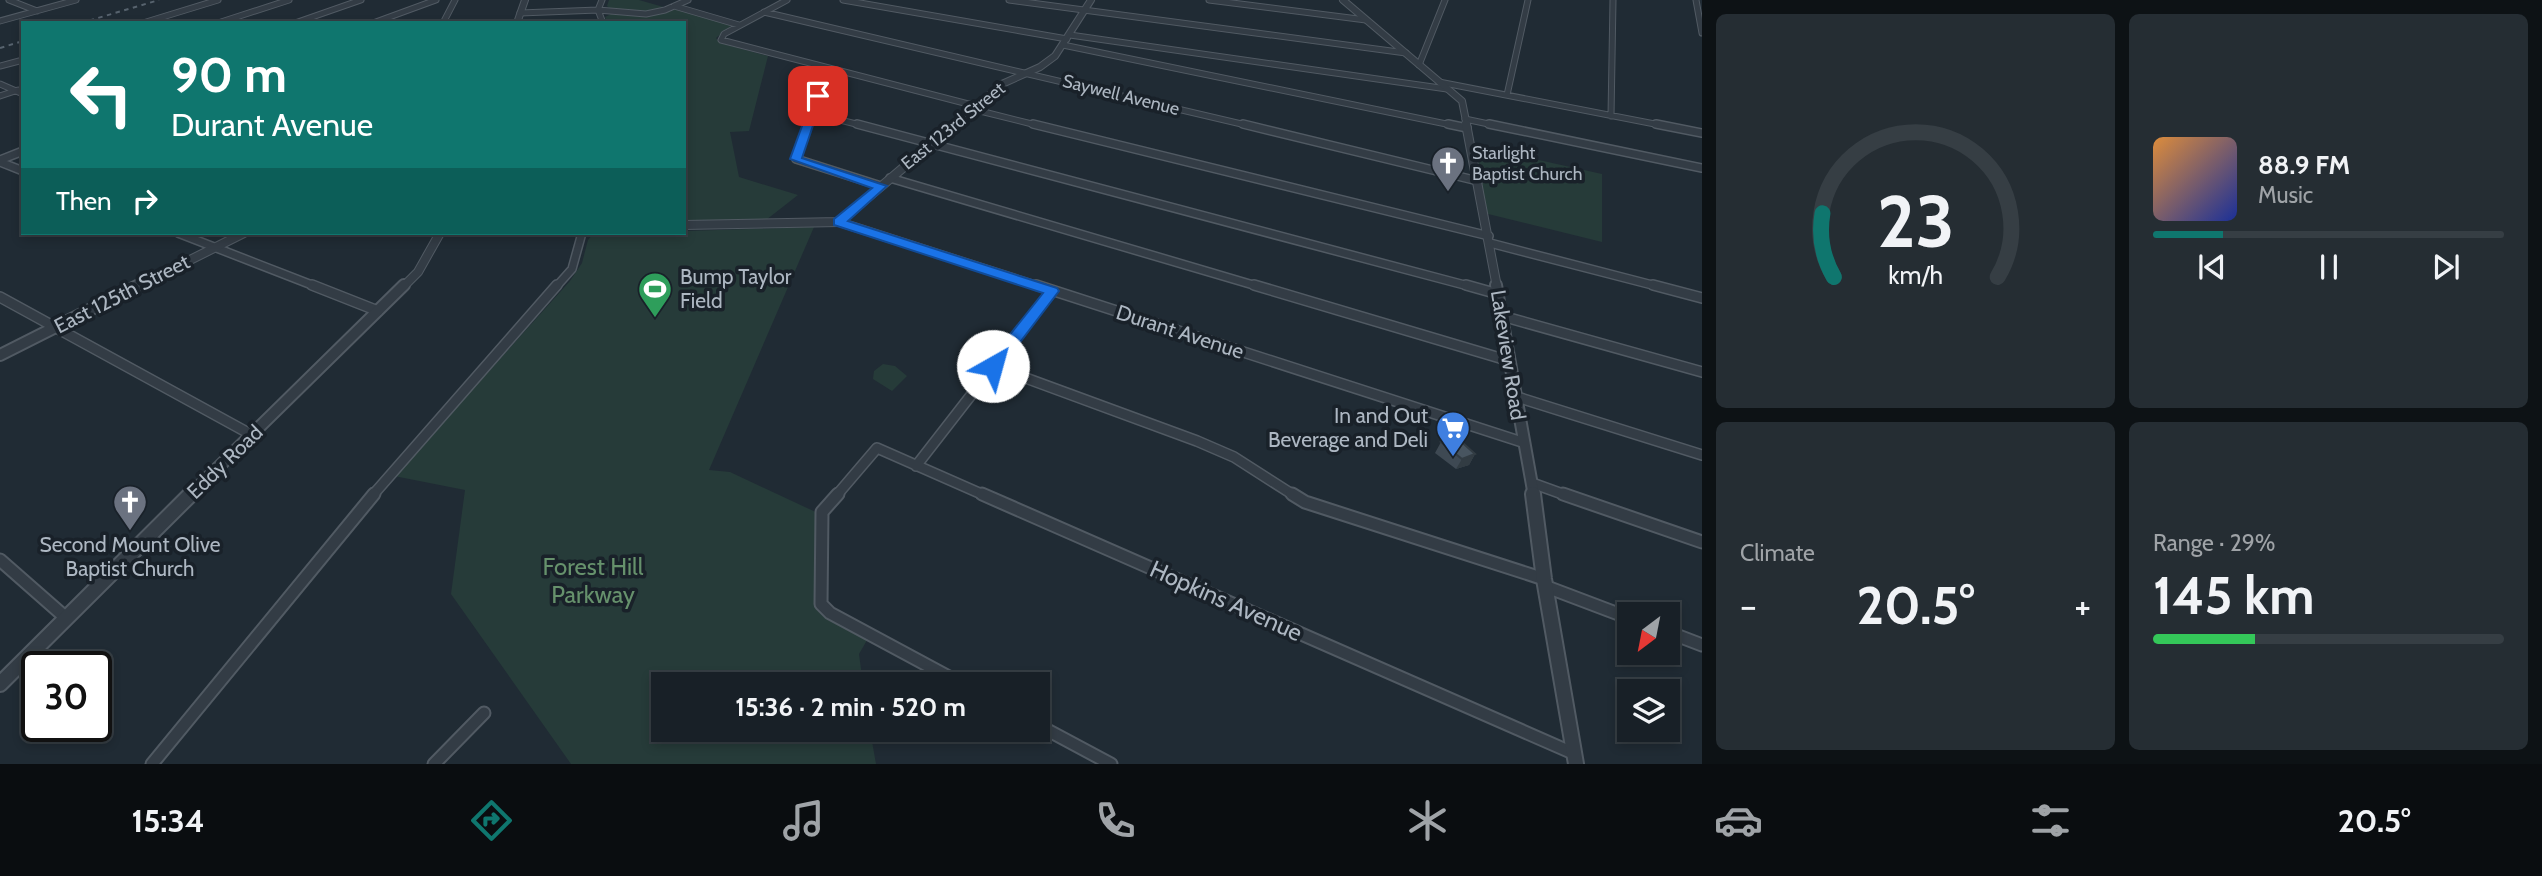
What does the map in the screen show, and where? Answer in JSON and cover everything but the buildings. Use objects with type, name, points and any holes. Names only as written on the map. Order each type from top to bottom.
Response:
[{"type":"street","points":[[9,0],[37,10]]},
{"type":"street","points":[[0,21],[76,0]]},
{"type":"street","points":[[150,21],[218,0]]},
{"type":"street","points":[[224,21],[289,0]]},
{"type":"street","points":[[301,21],[362,0]]},
{"type":"street","points":[[378,21],[436,0]]},
{"type":"street","points":[[444,21],[455,0]]},
{"type":"street","points":[[518,21],[525,0]]},
{"type":"street","points":[[602,0],[598,10],[602,21]]},
{"type":"street","points":[[520,13],[598,10],[631,15],[657,13],[688,0]]},
{"type":"street","points":[[787,0],[724,34],[721,40],[1702,298]]},
{"type":"street","points":[[843,0],[1067,40],[1466,123],[1702,168]]},
{"type":"street","points":[[1009,0],[1406,53]]},
{"type":"street","name":"East 123rd Street","points":[[839,222],[1002,85],[1048,62],[1067,40],[1091,0]]},
{"type":"street","points":[[1209,0],[1366,20]]},
{"type":"street","name":"Lakeview Road","points":[[1343,0],[1462,101],[1517,397],[1522,442],[1576,759]]},
{"type":"street","points":[[1419,65],[1445,0]]},
{"type":"street","points":[[1507,95],[1528,0]]},
{"type":"street","points":[[1611,116],[1613,0]]},
{"type":"street","points":[[1696,0],[1702,33]]},
{"type":"street","points":[[674,6],[740,25]]},
{"type":"street","name":"Saywell Avenue","points":[[764,12],[1029,72],[1478,181]]},
{"type":"street","points":[[1067,40],[1443,85],[1702,134]]},
{"type":"street","points":[[0,66],[21,61]]},
{"type":"street","points":[[831,69],[825,75],[797,160],[881,186]]},
{"type":"street","points":[[0,84],[19,90]]},
{"type":"street","points":[[0,96],[19,90]]},
{"type":"street","points":[[812,113],[1498,294]]},
{"type":"street","points":[[0,161],[21,152]]},
{"type":"street","points":[[0,161],[21,170]]},
{"type":"street","points":[[890,178],[1510,361]]},
{"type":"street","points":[[686,225],[839,222]]},
{"type":"street","name":"Durant Avenue","points":[[839,222],[1522,442]]},
{"type":"street","points":[[183,235],[379,311]]},
{"type":"street","name":"East 125th Street","points":[[0,355],[240,235]]},
{"type":"street","name":"Eddy Road","points":[[0,684],[418,272],[439,235]]},
{"type":"street","points":[[152,764],[395,468],[572,269],[581,235]]},
{"type":"street","points":[[916,466],[1052,291]]},
{"type":"street","points":[[0,297],[252,435]]},
{"type":"street","points":[[1502,316],[1702,372]]},
{"type":"street","points":[[993,366],[1234,457],[1305,502],[1546,583],[1617,613]]},
{"type":"street","points":[[1517,397],[1702,455]]},
{"type":"street","name":"Hopkins Avenue","points":[[940,672],[824,609],[820,597],[822,512],[877,448],[1576,759]]},
{"type":"street","points":[[1531,483],[1702,542]]},
{"type":"street","points":[[0,560],[65,617]]},
{"type":"street","points":[[1680,637],[1702,645]]},
{"type":"street","points":[[434,764],[484,713]]},
{"type":"street","points":[[1050,731],[1111,764]]},
{"type":"green space","points":[[609,0],[639,0],[667,8],[651,13],[612,10],[607,6]]},
{"type":"green space","points":[[676,9],[732,25],[716,38],[720,43],[768,56],[749,131],[730,132],[739,177],[798,195],[766,220],[686,221],[686,21],[607,21],[605,17],[611,14],[648,15]]},
{"type":"green space","points":[[1471,145],[1602,174],[1602,242],[1484,213]]},
{"type":"green space","name":"Forest Hill Parkway","points":[[814,227],[709,470],[730,472],[822,515],[821,604],[870,635],[859,654],[861,672],[651,672],[651,742],[872,742],[876,764],[571,764],[451,594],[465,490],[389,475],[422,437],[429,438],[570,281],[582,263],[588,240],[592,235],[686,235],[686,231]]},
{"type":"green space","points":[[883,364],[895,366],[907,376],[892,391],[873,379],[874,371]]},
{"type":"railway","points":[[88,21],[159,0]]},
{"type":"railway","points":[[0,48],[21,42]]},
{"type":"place","name":"Starlight Baptist Church","points":[[1448,193]]},
{"type":"place","name":"Bump Taylor Field","points":[[655,319]]},
{"type":"place","name":"In and Out Beverage and Deli","points":[[1453,458]]},
{"type":"place","name":"Second Mount Olive Baptist Church","points":[[130,532]]},
{"type":"route","points":[[818,96],[796,159],[881,186],[839,222],[1052,291],[993,366]]}]
